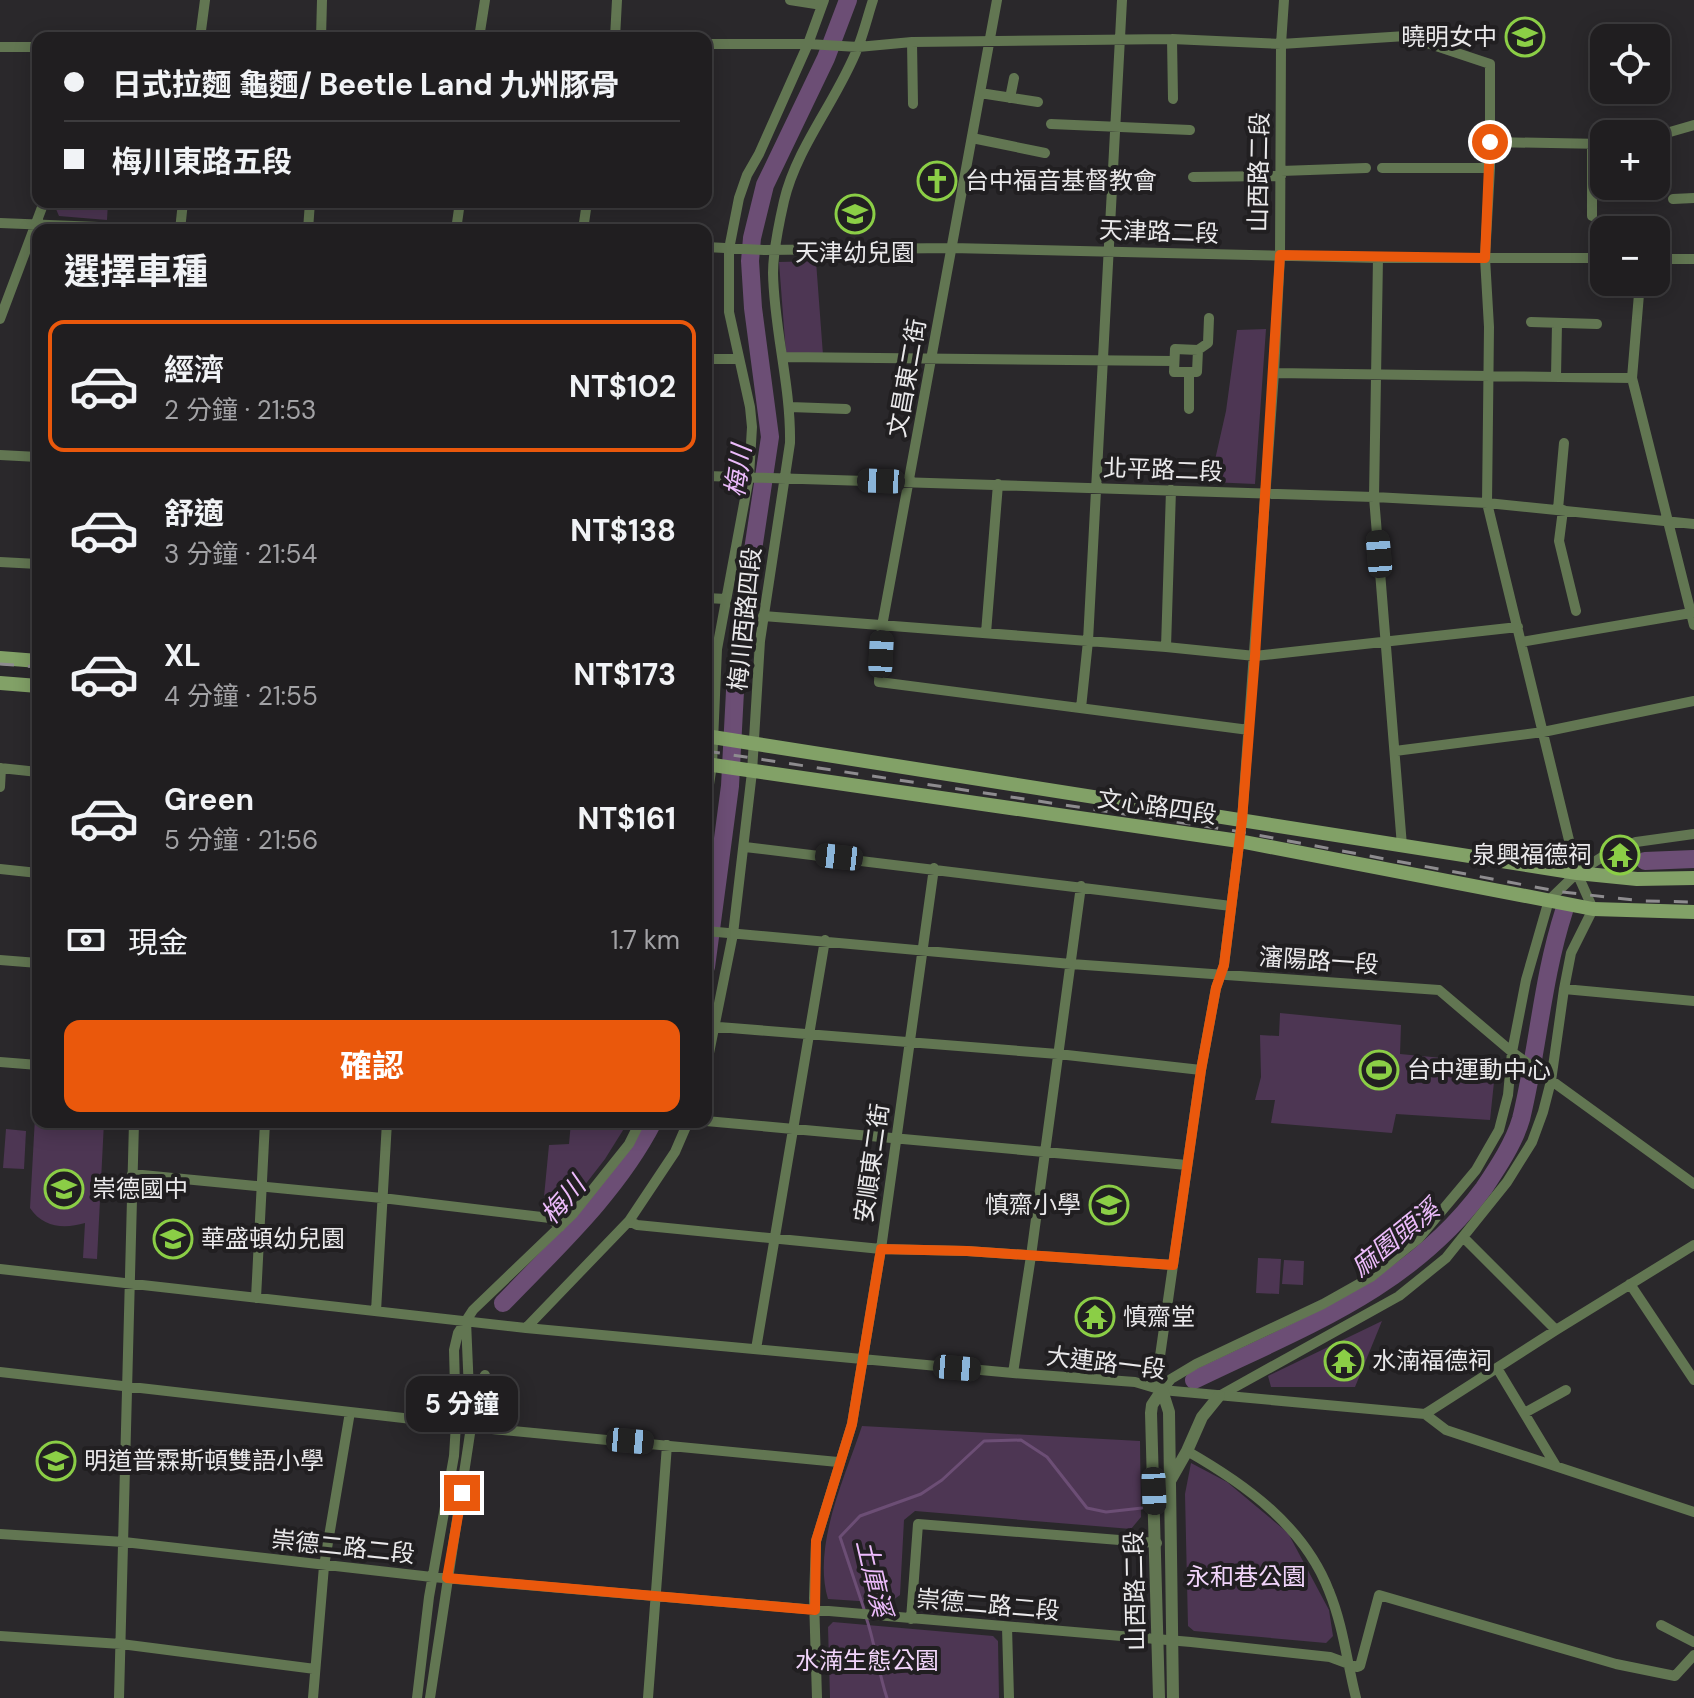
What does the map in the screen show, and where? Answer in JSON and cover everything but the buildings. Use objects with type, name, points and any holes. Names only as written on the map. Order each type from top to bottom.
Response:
[{"type":"main road","points":[[0,658],[32,661]]},
{"type":"main road","points":[[0,683],[32,686]]},
{"type":"main road","name":"文心路四段","points":[[712,737],[1577,873],[1637,879],[1694,878]]},
{"type":"main road","name":"文心路四段","points":[[712,765],[1239,841],[1593,909],[1694,912]]},
{"type":"street","points":[[201,32],[205,0]]},
{"type":"street","points":[[321,32],[322,0]]},
{"type":"street","points":[[480,32],[485,0]]},
{"type":"street","points":[[615,32],[617,0]]},
{"type":"street","points":[[712,712],[717,649],[754,477],[750,407],[729,312],[729,249],[747,175],[808,44],[823,2],[790,0]]},
{"type":"street","name":"梅川西路四段","points":[[712,1018],[733,934],[745,847],[763,616],[787,478],[790,443],[790,407],[773,272],[776,250],[785,198],[873,0]]},
{"type":"street","name":"文昌東二街","points":[[997,0],[882,626],[879,682],[1249,730]]},
{"type":"street","points":[[1081,708],[1088,641],[1122,0]]},
{"type":"street","name":"山西路二段","points":[[1173,1698],[1168,1405],[1157,1377],[1201,1070],[1216,988],[1222,975],[1242,820],[1274,373],[1280,255],[1284,0]]},
{"type":"street","points":[[712,44],[852,47],[912,42],[1121,39],[1281,44],[1406,36],[1490,64],[1490,168],[1485,258],[1487,503],[1577,873],[1593,909],[1571,953],[1532,1142],[1507,1182],[1446,1258],[1399,1296],[1219,1396],[1202,1417],[1170,1481]]},
{"type":"street","points":[[1172,39],[1173,99]]},
{"type":"street","points":[[912,42],[913,104]]},
{"type":"street","points":[[0,47],[32,47]]},
{"type":"street","points":[[1010,98],[1014,78]]},
{"type":"street","points":[[980,93],[1038,102]]},
{"type":"street","points":[[1051,124],[1190,130]]},
{"type":"street","points":[[1670,132],[1694,125]]},
{"type":"street","points":[[972,138],[1045,153]]},
{"type":"street","points":[[1490,142],[1590,145]]},
{"type":"street","points":[[1193,177],[1366,168]]},
{"type":"street","points":[[1382,168],[1490,168]]},
{"type":"street","points":[[1046,178],[1113,183]]},
{"type":"street","points":[[1673,199],[1694,198]]},
{"type":"street","points":[[1592,200],[1592,216]]},
{"type":"street","points":[[0,223],[35,224],[42,208]]},
{"type":"street","points":[[0,319],[32,232]]},
{"type":"street","name":"天津路二段","points":[[712,248],[1110,250],[1378,258],[1590,258]]},
{"type":"street","points":[[1378,258],[1374,497],[1402,846]]},
{"type":"street","points":[[1670,259],[1694,259]]},
{"type":"street","points":[[1521,642],[1693,618],[1632,378],[1639,296]]},
{"type":"street","points":[[1198,350],[1197,372],[1174,372],[1175,349],[1198,350],[1208,343],[1209,318]]},
{"type":"street","points":[[1531,322],[1597,324]]},
{"type":"street","points":[[1556,377],[1557,323]]},
{"type":"street","points":[[784,357],[1174,361]]},
{"type":"street","points":[[712,359],[739,359]]},
{"type":"street","points":[[1189,372],[1189,409]]},
{"type":"street","points":[[1274,373],[1632,378]]},
{"type":"street","points":[[790,407],[846,409]]},
{"type":"street","points":[[1564,443],[1559,541],[1576,611]]},
{"type":"street","points":[[0,455],[32,457]]},
{"type":"street","name":"北平路二段","points":[[712,476],[1374,497],[1560,509],[1694,524]]},
{"type":"street","points":[[986,633],[998,484]]},
{"type":"street","points":[[1166,647],[1171,490]]},
{"type":"street","points":[[0,562],[32,564]]},
{"type":"street","points":[[712,598],[726,599]]},
{"type":"street","points":[[763,616],[1255,656],[1518,627]]},
{"type":"street","points":[[1395,751],[1543,732],[1694,701]]},
{"type":"street","points":[[0,787],[0,768],[32,771]]},
{"type":"street","points":[[1162,1390],[1171,1379],[1196,1364],[1323,1304],[1371,1277],[1419,1238],[1476,1170],[1499,1130],[1508,1095],[1512,1052],[1526,980],[1549,900],[1577,873],[1610,852],[1636,842],[1694,834]]},
{"type":"street","points":[[745,847],[1231,906]]},
{"type":"street","name":"安順東二街","points":[[817,1698],[816,1541],[852,1424],[881,1249],[934,868]]},
{"type":"street","points":[[0,869],[32,872]]},
{"type":"street","points":[[1013,1373],[1081,886]]},
{"type":"street","name":"瀋陽路一段","points":[[712,932],[1071,964],[1439,990],[1512,1052],[1694,1184]]},
{"type":"street","points":[[756,1349],[825,940]]},
{"type":"street","points":[[0,960],[32,963]]},
{"type":"street","points":[[1564,989],[1694,1001]]},
{"type":"street","points":[[712,1026],[1058,1054],[1201,1070]]},
{"type":"street","points":[[0,1062],[32,1065]]},
{"type":"street","points":[[712,1122],[1187,1165]]},
{"type":"street","points":[[119,1698],[134,1128]]},
{"type":"street","points":[[256,1298],[265,1128]]},
{"type":"street","points":[[376,1311],[387,1128]]},
{"type":"street","points":[[417,1698],[432,1577],[451,1471],[456,1424],[454,1350],[458,1333],[473,1310],[560,1227],[601,1181],[637,1128]]},
{"type":"street","points":[[526,1328],[629,1221],[675,1152],[685,1128]]},
{"type":"street","points":[[132,1174],[550,1218],[560,1227]]},
{"type":"street","points":[[629,1221],[637,1225],[881,1249],[967,1251],[1173,1265]]},
{"type":"street","points":[[1464,1238],[1556,1330]]},
{"type":"street","points":[[1694,1245],[1425,1414],[1446,1430],[1694,1512]]},
{"type":"street","name":"大連路一段","points":[[0,1269],[526,1328],[1135,1382],[1162,1390],[1425,1414]]},
{"type":"street","points":[[1630,1284],[1694,1380]]},
{"type":"street","points":[[466,1321],[471,1427]]},
{"type":"street","points":[[1497,1368],[1556,1466]]},
{"type":"street","points":[[0,1372],[456,1424]]},
{"type":"street","points":[[430,1698],[471,1427],[485,1375]]},
{"type":"street","name":"山西路二段","points":[[1159,1698],[1151,1413],[1152,1405],[1162,1390]]},
{"type":"street","points":[[1526,1412],[1566,1390]]},
{"type":"street","points":[[313,1698],[324,1566],[350,1412]]},
{"type":"street","points":[[471,1427],[838,1462]]},
{"type":"street","points":[[648,1698],[667,1445]]},
{"type":"street","points":[[1187,1451],[1238,1481],[1287,1525],[1328,1587],[1356,1698]]},
{"type":"street","points":[[911,1619],[918,1524],[1157,1543]]},
{"type":"street","name":"崇德二路二段","points":[[0,1534],[124,1542],[432,1577],[1172,1640],[1330,1657],[1349,1665]]},
{"type":"street","points":[[1349,1665],[1360,1666],[1379,1595],[1616,1664],[1675,1676],[1694,1655]]},
{"type":"street","points":[[1661,1625],[1694,1642]]},
{"type":"street","points":[[1007,1627],[1009,1698]]},
{"type":"street","points":[[0,1636],[121,1644],[315,1669]]},
{"type":"green space","points":[[108,208],[107,220],[59,216],[56,209]]},
{"type":"green space","points":[[816,261],[823,355],[786,354],[779,262]]},
{"type":"green space","points":[[1266,329],[1255,484],[1210,482],[1226,411],[1237,330]]},
{"type":"green space","name":"台中運動中心","points":[[1280,1013],[1401,1025],[1400,1054],[1496,1063],[1490,1120],[1396,1114],[1392,1133],[1271,1123],[1275,1100],[1255,1100],[1261,1077],[1260,1035],[1279,1036]]},
{"type":"green space","points":[[34,1128],[104,1128],[97,1259],[83,1258],[85,1223],[55,1225],[41,1220],[30,1208]]},
{"type":"green space","points":[[570,1128],[624,1128],[567,1208],[543,1207],[549,1145],[569,1144]]},
{"type":"green space","points":[[6,1129],[26,1131],[24,1169],[3,1168]]},
{"type":"green space","points":[[1258,1258],[1281,1259],[1279,1294],[1256,1293]]},
{"type":"green space","points":[[1284,1260],[1304,1261],[1303,1285],[1282,1284]]},
{"type":"green space","points":[[1382,1321],[1355,1387],[1271,1387],[1268,1376]]},
{"type":"green space","points":[[862,1426],[1140,1441],[1141,1517],[1131,1529],[915,1511],[904,1520],[900,1595],[889,1603],[828,1599],[824,1578],[827,1534]]},
{"type":"green space","name":"永和巷公園","points":[[1191,1463],[1227,1482],[1288,1533],[1329,1610],[1333,1636],[1326,1643],[1194,1631],[1188,1626],[1185,1494]]},
{"type":"green space","name":"水湳生態公園","points":[[833,1622],[993,1636],[998,1641],[999,1698],[830,1698],[828,1627]]},
{"type":"waterway","name":"梅川","points":[[712,922],[730,786],[735,691],[744,610],[770,437],[753,308],[752,238],[765,185],[826,58],[848,0]]},
{"type":"waterway","name":"麻園頭溪","points":[[1645,861],[1694,859]]},
{"type":"waterway","name":"麻園頭溪","points":[[1194,1380],[1314,1323],[1388,1279],[1423,1253],[1455,1223],[1484,1188],[1510,1146],[1521,1119],[1550,962],[1564,911]]},
{"type":"waterway","name":"梅川","points":[[503,1303],[604,1195],[650,1128]]},
{"type":"waterway","name":"土庫溪","points":[[864,1609],[840,1537],[860,1516],[921,1494],[942,1480],[984,1441],[1021,1440],[1047,1457],[1087,1508],[1106,1512],[1142,1508]]},
{"type":"waterway","name":"土庫溪","points":[[866,1617],[887,1698]]},
{"type":"railway","points":[[0,664],[32,667]]},
{"type":"railway","points":[[712,752],[1230,830],[1562,892],[1643,901],[1694,902]]},
{"type":"place","name":"曉明女中","points":[[1525,37]]},
{"type":"place","name":"台中福音基督教會","points":[[937,181]]},
{"type":"place","name":"天津幼兒園","points":[[855,214]]},
{"type":"place","name":"泉興福德祠","points":[[1620,855]]},
{"type":"place","name":"台中運動中心","points":[[1379,1070]]},
{"type":"place","name":"崇德國中","points":[[64,1189]]},
{"type":"place","name":"慎齋小學","points":[[1109,1205]]},
{"type":"place","name":"華盛頓幼兒園","points":[[173,1239]]},
{"type":"place","name":"慎齋堂","points":[[1095,1317]]},
{"type":"place","name":"水湳福德祠","points":[[1344,1361]]},
{"type":"place","name":"明道普霖斯頓雙語小學","points":[[56,1461]]},
{"type":"route","points":[[462,1493],[447,1578],[815,1610],[816,1541],[852,1424],[881,1249],[967,1251],[1173,1265],[1201,1070],[1216,988],[1224,965],[1242,820],[1280,255],[1485,258],[1490,142]]}]
